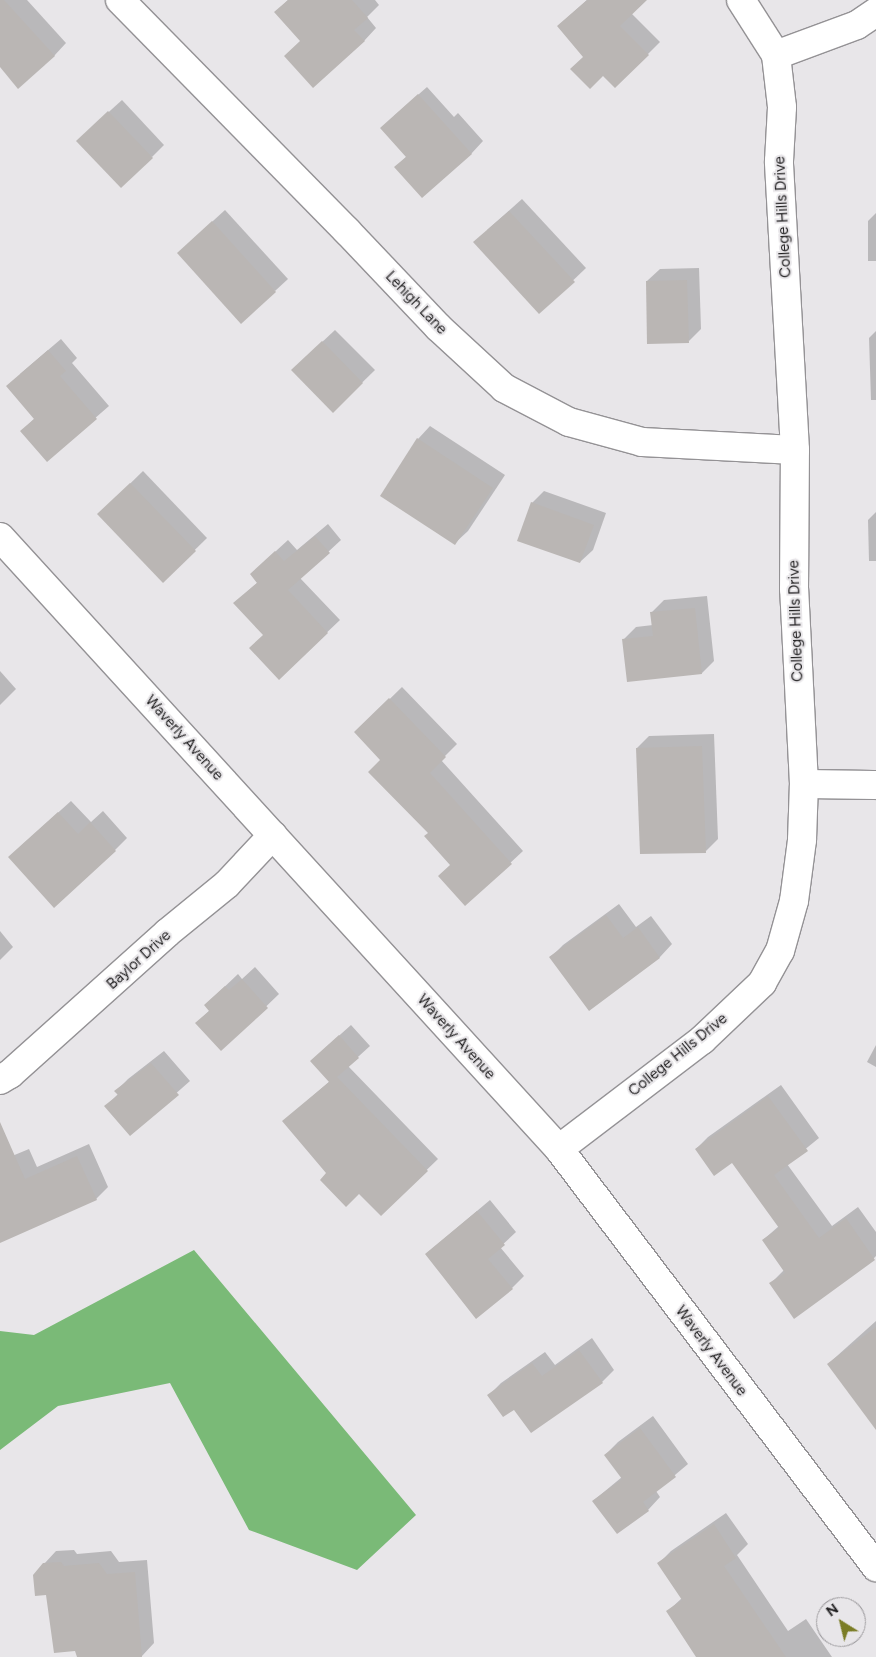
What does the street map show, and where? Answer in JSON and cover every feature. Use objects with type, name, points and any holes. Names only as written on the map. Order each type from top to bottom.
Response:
[{"type":"street","name":"Lehigh Lane","points":[[120,0],[348,231],[438,327],[504,388],[569,422],[642,442],[795,450]]},
{"type":"street","name":"College Hills Drive","points":[[559,1149],[702,1040],[762,983],[780,951],[794,900],[802,840],[804,784],[794,589],[795,450],[779,161],[782,108],[776,55],[741,0]]},
{"type":"street","points":[[776,55],[857,25],[876,12]]},
{"type":"street","name":"Waverly Avenue","points":[[0,537],[559,1149],[876,1567]]},
{"type":"street","points":[[804,784],[876,785]]},
{"type":"street","name":"Baylor Drive","points":[[0,1080],[17,1068],[167,933],[227,884],[273,835]]},
{"type":"green space","points":[[194,1250],[416,1515],[357,1570],[249,1530],[170,1383],[58,1406],[0,1450],[0,1331],[34,1335]]},
{"type":"building","points":[[0,0],[4,0],[55,56],[18,89],[0,67]]},
{"type":"building","points":[[288,0],[352,0],[368,18],[354,30],[365,41],[313,88],[284,56],[300,41],[274,12]]},
{"type":"building","points":[[587,0],[647,0],[620,26],[649,55],[615,88],[603,76],[590,89],[570,69],[583,57],[557,26]]},
{"type":"building","points":[[418,94],[472,154],[422,198],[394,167],[406,157],[380,128]]},
{"type":"building","points":[[108,111],[153,158],[121,188],[76,141]]},
{"type":"building","points":[[509,211],[575,282],[539,314],[473,242]]},
{"type":"building","points":[[212,221],[276,292],[241,324],[177,253]]},
{"type":"building","points":[[687,280],[689,343],[647,344],[646,281]]},
{"type":"building","points":[[322,341],[363,383],[333,413],[291,370]]},
{"type":"building","points":[[48,350],[66,371],[60,376],[97,419],[47,462],[20,431],[34,419],[6,386]]},
{"type":"building","points":[[417,438],[493,488],[455,545],[380,496]]},
{"type":"building","points":[[130,483],[196,551],[163,583],[97,514]]},
{"type":"building","points":[[531,502],[594,525],[580,563],[517,541]]},
{"type":"building","points":[[315,536],[330,553],[288,590],[328,633],[279,680],[249,648],[263,635],[233,603],[257,583],[250,574],[275,551],[284,561]]},
{"type":"building","points":[[695,608],[702,674],[627,682],[622,639],[653,636],[650,612]]},
{"type":"building","points":[[389,698],[446,757],[430,773],[512,864],[465,906],[438,876],[450,865],[424,836],[428,833],[368,772],[380,760],[354,732]]},
{"type":"building","points":[[702,746],[706,853],[640,854],[636,748]]},
{"type":"building","points":[[58,812],[78,834],[90,822],[116,851],[54,908],[8,857]]},
{"type":"building","points":[[606,915],[623,938],[638,927],[660,958],[589,1011],[549,957]]},
{"type":"building","points":[[242,979],[268,1008],[221,1051],[195,1023],[209,1011],[204,1005],[225,986],[229,990]]},
{"type":"building","points":[[339,1035],[359,1058],[337,1077],[428,1171],[381,1216],[359,1194],[346,1207],[320,1180],[326,1173],[282,1121],[329,1082],[310,1061]]},
{"type":"building","points":[[151,1063],[179,1095],[130,1136],[104,1106],[118,1095],[114,1091]]},
{"type":"building","points":[[768,1096],[808,1151],[774,1175],[819,1238],[846,1218],[875,1260],[794,1319],[769,1283],[785,1273],[762,1240],[779,1228],[732,1163],[714,1176],[695,1149]]},
{"type":"building","points":[[0,1122],[25,1179],[77,1156],[97,1200],[0,1243]]},
{"type":"building","points":[[477,1211],[505,1245],[488,1259],[513,1289],[476,1319],[425,1254]]},
{"type":"building","points":[[876,1327],[876,1430],[827,1364]]},
{"type":"building","points":[[579,1350],[603,1383],[531,1433],[514,1410],[503,1417],[487,1395],[532,1363],[542,1376]]},
{"type":"building","points":[[640,1428],[676,1477],[643,1502],[649,1511],[617,1534],[592,1501],[622,1479],[604,1455]]},
{"type":"building","points":[[714,1524],[736,1558],[724,1566],[786,1657],[696,1657],[666,1611],[682,1600],[657,1563]]},
{"type":"building","points":[[61,1562],[64,1566],[99,1563],[107,1574],[135,1572],[142,1657],[77,1657],[75,1651],[54,1653],[46,1595],[35,1596],[33,1575],[43,1563]]}]
